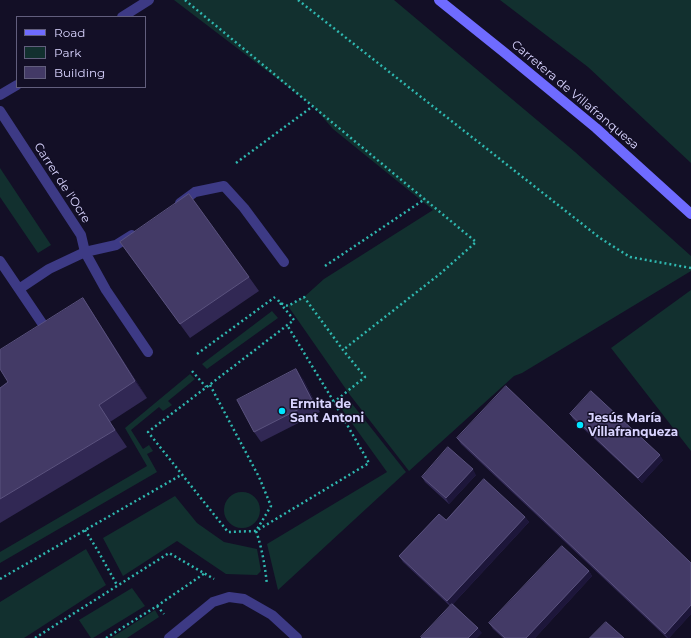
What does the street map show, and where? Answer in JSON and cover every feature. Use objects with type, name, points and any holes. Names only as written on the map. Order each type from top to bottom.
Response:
[{"type":"main road","name":"Carretera de Villafranquesa","points":[[439,0],[596,128],[691,214]]},
{"type":"street","points":[[124,16],[149,0]]},
{"type":"street","points":[[0,95],[16,86]]},
{"type":"street","name":"Carrer de l'Ocre","points":[[0,111],[81,235],[85,252],[106,290],[148,352]]},
{"type":"street","points":[[169,210],[196,192],[224,186],[244,208],[284,262]]},
{"type":"street","points":[[19,289],[49,269],[85,252],[116,245],[143,228]]},
{"type":"street","points":[[0,261],[46,330],[34,338]]},
{"type":"street","points":[[169,638],[213,602],[229,597],[244,599],[272,615],[296,638]]},
{"type":"path","points":[[185,0],[476,242],[441,273],[343,350]]},
{"type":"path","points":[[298,0],[600,238],[630,257],[691,268]]},
{"type":"path","points":[[236,162],[313,106]]},
{"type":"path","points":[[325,266],[425,199]]},
{"type":"path","points":[[197,354],[275,297]]},
{"type":"path","points":[[280,303],[288,306],[304,297],[365,377],[334,402]]},
{"type":"path","points":[[278,300],[294,320],[287,325],[148,432],[228,532],[256,531],[369,463],[287,325]]},
{"type":"path","points":[[192,370],[208,386],[259,477],[271,506],[256,531],[260,544],[267,584]]},
{"type":"path","points":[[0,579],[181,475]]},
{"type":"path","points":[[85,530],[117,585]]},
{"type":"path","points":[[35,638],[169,553],[216,580]]},
{"type":"path","points":[[106,638],[158,606],[205,573]]},
{"type":"path","points":[[158,606],[164,614]]},
{"type":"green space","points":[[174,0],[394,0],[575,152],[691,256],[691,271],[522,373],[514,376],[409,471],[350,395],[288,306],[304,297],[324,279],[433,210],[333,129],[313,106]]},
{"type":"green space","points":[[500,0],[691,0],[691,163],[588,67]]},
{"type":"green space","points":[[0,168],[51,245],[38,253],[0,197]]},
{"type":"green space","points":[[691,290],[691,451],[611,348]]},
{"type":"green space","points":[[272,311],[278,318],[207,369],[202,364]]},
{"type":"green space","points":[[190,374],[195,379],[168,401],[172,405],[163,411],[159,407],[131,430],[143,449],[149,445],[153,451],[147,454],[157,472],[0,563],[0,552],[147,466],[125,428]]},
{"type":"green space","points":[[349,400],[406,472],[278,590],[267,544],[387,472],[341,408]]},
{"type":"green space","points":[[246,492],[255,497],[259,503],[259,517],[255,523],[246,528],[238,528],[229,523],[225,517],[224,506],[229,497],[235,493]]},
{"type":"green space","points":[[175,496],[197,523],[224,542],[257,549],[261,571],[257,575],[226,574],[177,541],[123,576],[103,538]]},
{"type":"green space","points":[[86,549],[106,585],[24,638],[0,638],[0,602]]},
{"type":"green space","points":[[132,588],[145,606],[91,638],[79,620]]},
{"type":"green space","points":[[155,610],[159,617],[127,638],[111,638]]},
{"type":"building","points":[[189,194],[249,277],[180,324],[120,242]]},
{"type":"building","points":[[83,298],[135,381],[99,405],[115,430],[0,499],[0,388],[8,382],[0,369],[0,350]]},
{"type":"building","name":"Ermita de Sant Antoni","points":[[296,369],[313,402],[254,432],[237,400]]},
{"type":"building","points":[[506,386],[691,563],[691,605],[665,634],[457,438]]},
{"type":"building","points":[[591,391],[660,455],[638,478],[570,414]]},
{"type":"building","points":[[448,447],[473,469],[446,498],[422,477]]},
{"type":"building","points":[[484,479],[525,517],[447,601],[399,556],[439,514],[446,520]]},
{"type":"building","points":[[562,546],[589,571],[526,638],[505,638],[489,623]]},
{"type":"building","points":[[452,604],[478,628],[468,638],[422,638],[421,637]]},
{"type":"building","points":[[606,622],[624,638],[590,638]]},
{"type":"place","name":"Ermita de Sant Antoni","points":[[282,411]]},
{"type":"place","name":"Jesús María Villafranqueza","points":[[580,425]]}]
